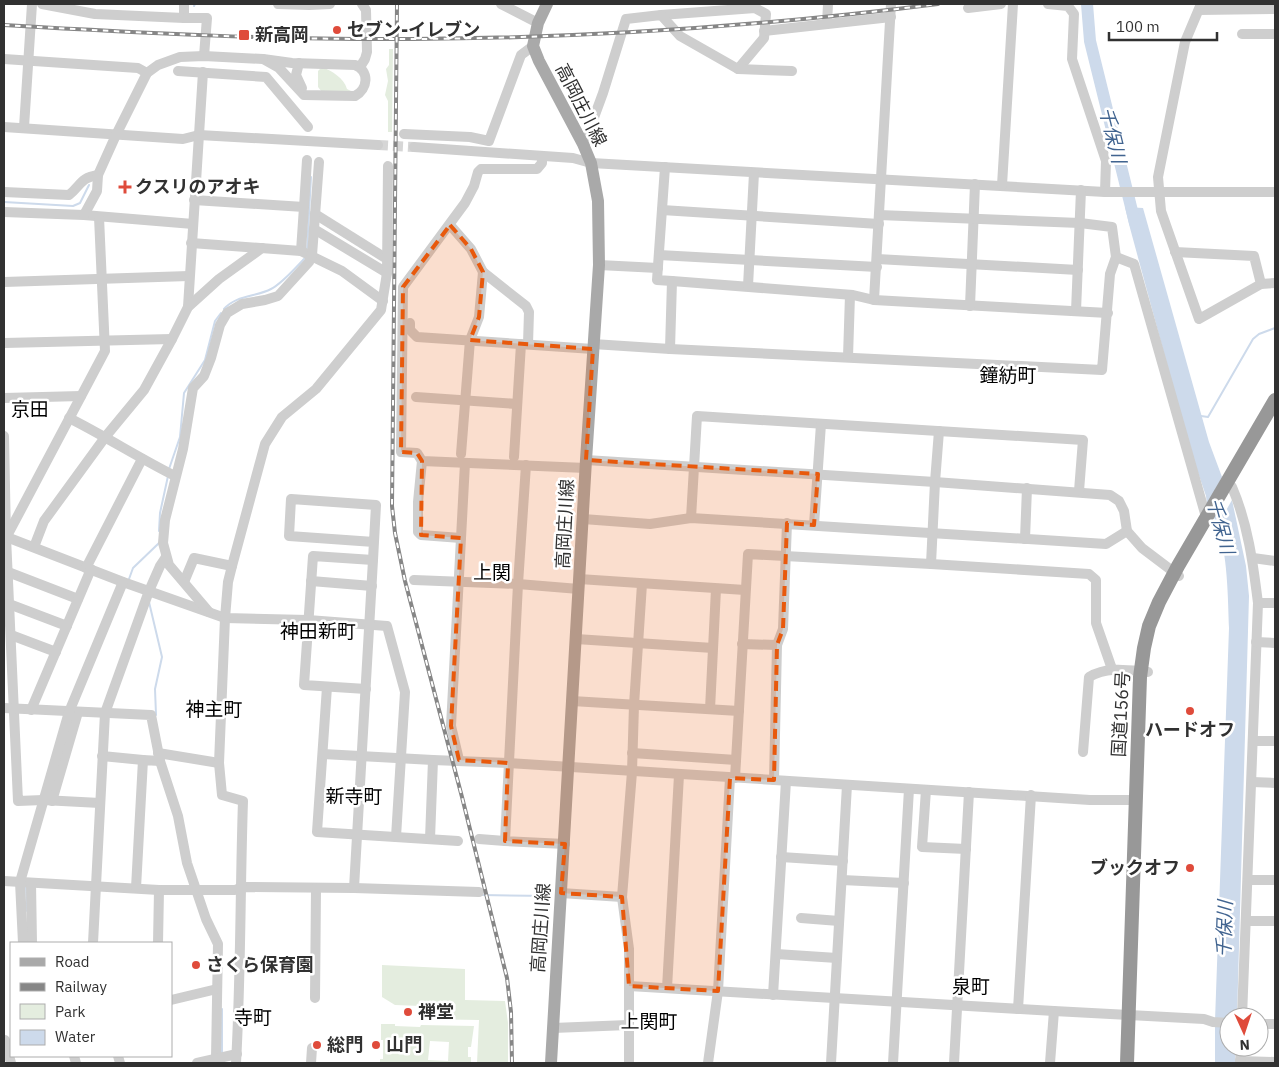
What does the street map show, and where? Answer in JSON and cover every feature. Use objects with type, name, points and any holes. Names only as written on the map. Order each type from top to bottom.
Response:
[{"type":"highway","name":"国道156号","points":[[1230,487],[1275,400]]},
{"type":"highway","name":"国道156号","points":[[1135,1063],[1132,1015],[1136,800],[1144,671],[1150,626],[1159,602],[1209,517],[1275,416]]},
{"type":"highway","name":"国道156号","points":[[1127,1063],[1132,1015],[1144,671]]},
{"type":"main road","points":[[533,46],[538,23],[547,4]]},
{"type":"main road","name":"高岡庄川線","points":[[533,46],[583,144],[591,163],[598,200],[599,265],[551,1063]]},
{"type":"street","points":[[24,127],[32,4]]},
{"type":"street","points":[[42,4],[95,14],[207,18],[204,56]]},
{"type":"street","points":[[184,4],[184,18]]},
{"type":"street","points":[[278,4],[330,4]]},
{"type":"street","points":[[360,67],[365,60],[367,52],[366,10],[362,4]]},
{"type":"street","points":[[501,4],[538,23]]},
{"type":"street","points":[[827,24],[828,4]]},
{"type":"street","points":[[874,300],[891,4]]},
{"type":"street","points":[[968,8],[1001,4]]},
{"type":"street","points":[[1002,185],[1012,4]]},
{"type":"street","points":[[1048,4],[1068,6],[1074,14],[1072,59],[1106,161],[1110,191]]},
{"type":"street","points":[[1275,9],[1200,7],[1185,42],[1158,177],[1158,193],[1162,211],[1199,319],[1261,284],[1275,283]]},
{"type":"street","points":[[583,144],[589,141],[589,131],[626,19],[755,8],[766,14],[764,38],[738,69]]},
{"type":"street","points":[[661,15],[680,36],[738,69],[792,71]]},
{"type":"street","points":[[764,31],[891,17]]},
{"type":"street","points":[[1242,34],[1275,34]]},
{"type":"street","points":[[404,134],[470,138],[489,142],[521,55],[533,46]]},
{"type":"street","points":[[84,215],[97,190],[98,175],[147,74],[168,60],[180,57],[204,56],[263,59],[299,63],[349,64],[360,67],[366,80],[366,85],[360,93],[348,96],[304,95],[279,68],[263,59]]},
{"type":"street","points":[[4,58],[138,68],[147,74]]},
{"type":"street","points":[[299,63],[296,75],[298,84],[312,96]]},
{"type":"street","points":[[178,71],[266,76],[308,127]]},
{"type":"street","points":[[188,306],[203,72]]},
{"type":"street","points":[[4,127],[183,139],[199,135],[378,145]]},
{"type":"street","points":[[414,147],[573,158],[591,163],[1081,190],[1142,193],[1275,192]]},
{"type":"street","points":[[461,538],[421,535],[418,532],[418,502],[422,461],[417,453],[401,452],[403,287],[465,202],[481,169],[537,169],[542,163],[542,156]]},
{"type":"street","points":[[210,612],[169,565],[162,543],[165,520],[183,449],[193,388],[204,376],[220,325],[227,313],[242,304],[278,296],[309,262],[304,207],[307,160]]},
{"type":"street","points":[[307,253],[314,229],[319,162]]},
{"type":"street","points":[[197,1063],[216,1058],[236,1058],[243,801],[222,795],[219,763],[228,582],[265,444],[282,417],[316,389],[381,310],[387,273],[388,166]]},
{"type":"street","points":[[665,167],[658,280],[850,295],[874,300],[1108,313]]},
{"type":"street","points":[[748,286],[754,172]]},
{"type":"street","points":[[4,192],[69,196],[84,179],[89,176],[98,175]]},
{"type":"street","points":[[970,306],[975,184]]},
{"type":"street","points":[[1076,310],[1081,190]]},
{"type":"street","points":[[194,200],[304,207]]},
{"type":"street","points":[[410,323],[410,330],[417,336],[524,344],[848,357],[1102,370],[1110,274],[1116,257],[1112,227],[1080,223],[974,219],[752,216],[662,210]]},
{"type":"street","points":[[4,212],[84,215],[193,224]]},
{"type":"street","points":[[315,214],[387,259]]},
{"type":"street","points":[[5,536],[105,351],[99,217]]},
{"type":"street","points":[[450,224],[471,249],[483,272],[526,306],[529,312],[524,344],[514,457]]},
{"type":"street","points":[[314,229],[387,273]]},
{"type":"street","points":[[192,243],[307,253],[342,271],[383,301]]},
{"type":"street","points":[[34,547],[44,521],[106,436],[144,390],[188,306],[218,279],[262,248]]},
{"type":"street","points":[[1175,252],[1254,256],[1261,284]]},
{"type":"street","points":[[659,255],[877,263],[972,263],[1078,270]]},
{"type":"street","points":[[1116,257],[1134,264],[1209,517]]},
{"type":"street","points":[[599,265],[658,268]]},
{"type":"street","points":[[459,760],[451,726],[461,538],[465,401],[470,340],[479,317],[483,272]]},
{"type":"street","points":[[4,282],[189,276]]},
{"type":"street","points":[[670,349],[672,281]]},
{"type":"street","points":[[848,357],[850,295]]},
{"type":"street","points":[[4,343],[172,339]]},
{"type":"street","points":[[4,398],[81,396]]},
{"type":"street","points":[[416,397],[518,404]]},
{"type":"street","points":[[691,518],[697,416],[1083,440],[1079,491]]},
{"type":"street","points":[[69,418],[106,436],[142,459],[175,476]]},
{"type":"street","points":[[814,525],[821,424]]},
{"type":"street","points":[[931,564],[935,482],[940,431]]},
{"type":"street","points":[[4,436],[5,536],[11,634],[9,708],[18,801],[48,800],[100,803]]},
{"type":"street","points":[[31,710],[67,626],[89,568],[142,459]]},
{"type":"street","points":[[422,461],[463,459],[526,465],[586,464],[694,467],[1079,491],[1110,495],[1119,501],[1124,512],[1127,531],[1142,548],[1177,574]]},
{"type":"street","points":[[505,841],[526,465]]},
{"type":"street","points":[[1230,487],[1240,503],[1253,558],[1258,603],[1242,1007]]},
{"type":"street","points":[[1025,539],[1028,488]]},
{"type":"street","points":[[354,888],[370,625],[376,505],[291,499],[289,536],[374,542]]},
{"type":"street","points":[[583,520],[650,524],[691,518],[1106,544],[1127,531]]},
{"type":"street","points":[[774,780],[777,645],[783,629],[787,523]]},
{"type":"street","points":[[5,536],[123,582],[225,618],[308,620],[387,626],[404,692],[396,837]]},
{"type":"street","points":[[708,1063],[718,991],[733,778],[736,760],[748,554],[785,558],[807,557],[1089,574],[1096,580],[1096,623],[1112,669]]},
{"type":"street","points":[[366,689],[304,685],[313,556],[373,560]]},
{"type":"street","points":[[93,942],[105,713],[149,591],[166,557]]},
{"type":"street","points":[[184,582],[194,558],[232,566]]},
{"type":"street","points":[[1253,558],[1275,558]]},
{"type":"street","points":[[8,572],[78,599]]},
{"type":"street","points":[[414,580],[459,583],[642,584],[745,590]]},
{"type":"street","points":[[311,581],[372,586]]},
{"type":"street","points":[[23,942],[26,882],[48,800],[73,712],[123,582]]},
{"type":"street","points":[[629,1063],[629,949],[622,897],[632,772],[634,705],[642,584]]},
{"type":"street","points":[[710,709],[716,588]]},
{"type":"street","points":[[1258,603],[1275,604]]},
{"type":"street","points":[[9,604],[67,626]]},
{"type":"street","points":[[11,634],[56,652]]},
{"type":"street","points":[[576,639],[713,648]]},
{"type":"street","points":[[1256,642],[1275,643]]},
{"type":"street","points":[[742,644],[777,645]]},
{"type":"street","points":[[1083,752],[1089,677],[1099,671],[1112,669],[1144,671]]},
{"type":"street","points":[[327,687],[317,832],[458,841]]},
{"type":"street","points":[[572,701],[739,711]]},
{"type":"street","points":[[9,708],[151,715],[159,757],[178,816],[187,863],[195,890],[218,944],[216,1058]]},
{"type":"street","points":[[1253,741],[1275,741]]},
{"type":"street","points":[[632,753],[736,760]]},
{"type":"street","points":[[323,754],[459,760],[1090,800],[1136,800]]},
{"type":"street","points":[[102,756],[144,760],[159,757],[219,763]]},
{"type":"street","points":[[136,888],[144,760]]},
{"type":"street","points":[[430,839],[433,760]]},
{"type":"street","points":[[667,988],[679,774]]},
{"type":"street","points":[[773,994],[786,781]]},
{"type":"street","points":[[1252,782],[1275,783]]},
{"type":"street","points":[[831,1063],[848,785]]},
{"type":"street","points":[[893,1063],[909,788]]},
{"type":"street","points":[[926,790],[922,847],[966,849]]},
{"type":"street","points":[[954,1063],[969,792]]},
{"type":"street","points":[[1018,1009],[1031,795]]},
{"type":"street","points":[[479,840],[564,844]]},
{"type":"street","points":[[781,857],[843,860]]},
{"type":"street","points":[[842,880],[904,883]]},
{"type":"street","points":[[1248,880],[1275,880]]},
{"type":"street","points":[[4,881],[160,890],[235,890],[242,887],[479,892]]},
{"type":"street","points":[[26,882],[32,942]]},
{"type":"street","points":[[315,998],[316,888]]},
{"type":"street","points":[[158,942],[160,890]]},
{"type":"street","points":[[561,893],[622,897]]},
{"type":"street","points":[[801,918],[839,921]]},
{"type":"street","points":[[1246,921],[1275,921]]},
{"type":"street","points":[[776,954],[837,958]]},
{"type":"street","points":[[629,986],[1054,1012],[1204,1019],[1219,1022]]},
{"type":"street","points":[[172,1000],[217,989]]},
{"type":"street","points":[[1050,1063],[1054,1012]]},
{"type":"street","points":[[553,1028],[628,1025]]},
{"type":"street","points":[[7,1040],[11,1063]]},
{"type":"street","points":[[311,1063],[312,1048]]},
{"type":"street","points":[[1240,1062],[1275,1062]]},
{"type":"highlighted area","points":[[450,225],[471,249],[483,272],[479,317],[470,340],[593,349],[586,460],[818,474],[814,525],[787,523],[783,629],[777,645],[774,780],[730,778],[718,991],[629,986],[622,897],[561,893],[565,844],[505,841],[508,763],[459,760],[451,726],[461,538],[421,535],[422,461],[417,453],[401,452],[403,287]]},
{"type":"green space","points":[[389,49],[393,49],[392,132],[388,132],[388,101],[385,95],[388,81],[386,69],[389,65]]},
{"type":"green space","points":[[322,67],[337,75],[347,89],[353,92],[322,92],[318,87],[318,71]]},
{"type":"green space","points":[[382,965],[465,969],[465,1000],[505,1001],[508,1023],[508,1063],[477,1063],[479,1020],[421,1019],[421,1006],[395,1005],[382,997]]},
{"type":"green space","points":[[381,1024],[420,1027],[421,1025],[474,1026],[471,1047],[468,1047],[468,1057],[471,1057],[471,1063],[380,1063],[380,1059],[383,1059],[383,1040],[381,1040]],"holes":[[[430,1041],[449,1042],[448,1061],[428,1060]]]},
{"type":"water","points":[[1125,207],[1143,208],[1209,442],[1222,477],[1207,504],[1190,449]]},
{"type":"water","points":[[1232,500],[1246,566],[1249,596],[1237,1007],[1219,1007],[1219,1021],[1215,1021],[1229,628],[1225,561],[1220,536],[1216,528]]},
{"type":"water","points":[[1215,1024],[1219,1024],[1219,1057],[1235,1057],[1235,1063],[1215,1063]]},
{"type":"waterway","name":"千保川","points":[[1087,4],[1090,41],[1135,223]]},
{"type":"waterway","points":[[307,250],[311,177]]},
{"type":"waterway","points":[[4,202],[73,206],[80,203],[89,185]]},
{"type":"waterway","points":[[224,309],[234,301],[265,292],[276,286],[306,257]]},
{"type":"waterway","points":[[169,469],[180,437],[184,393],[205,360],[215,321],[221,313]]},
{"type":"waterway","points":[[1201,416],[1208,417],[1253,339],[1259,334],[1275,328]]},
{"type":"waterway","points":[[159,531],[160,513],[168,476]]},
{"type":"waterway","name":"千保川","points":[[1213,495],[1226,535]]},
{"type":"waterway","points":[[129,579],[133,568],[159,543]]},
{"type":"waterway","points":[[149,602],[162,657],[155,689],[156,715]]},
{"type":"waterway","points":[[26,886],[27,911]]},
{"type":"waterway","points":[[482,895],[550,896]]},
{"type":"waterway","points":[[222,1009],[222,1055]]},
{"type":"tunnel","points":[[378,145],[414,147]]},
{"type":"railway","points":[[397,4],[392,506],[395,533],[405,581],[507,978],[511,1012],[512,1063]]},
{"type":"railway","points":[[4,25],[259,37],[362,39],[479,38],[676,29],[807,19],[938,4]]},
{"type":"place","name":"セブン-イレブン","points":[[337,30]]},
{"type":"place","name":"新高岡","points":[[244,35]]},
{"type":"place","name":"クスリのアオキ","points":[[125,187]]},
{"type":"place","name":"ハードオフ","points":[[1190,711]]},
{"type":"place","name":"ブックオフ","points":[[1190,868]]},
{"type":"place","name":"さくら保育園","points":[[196,965]]},
{"type":"place","name":"禅堂","points":[[408,1012]]},
{"type":"place","name":"総門","points":[[317,1045]]},
{"type":"place","name":"山門","points":[[376,1045]]},
{"type":"district","name":"鐘紡町","points":[[1008,375]]},
{"type":"district","name":"京田","points":[[30,409]]},
{"type":"district","name":"上関","points":[[492,572]]},
{"type":"district","name":"神田新町","points":[[318,631]]},
{"type":"district","name":"神主町","points":[[214,709]]},
{"type":"district","name":"新寺町","points":[[354,796]]},
{"type":"district","name":"泉町","points":[[971,986]]},
{"type":"district","name":"寺町","points":[[253,1017]]},
{"type":"district","name":"上関町","points":[[649,1021]]}]
